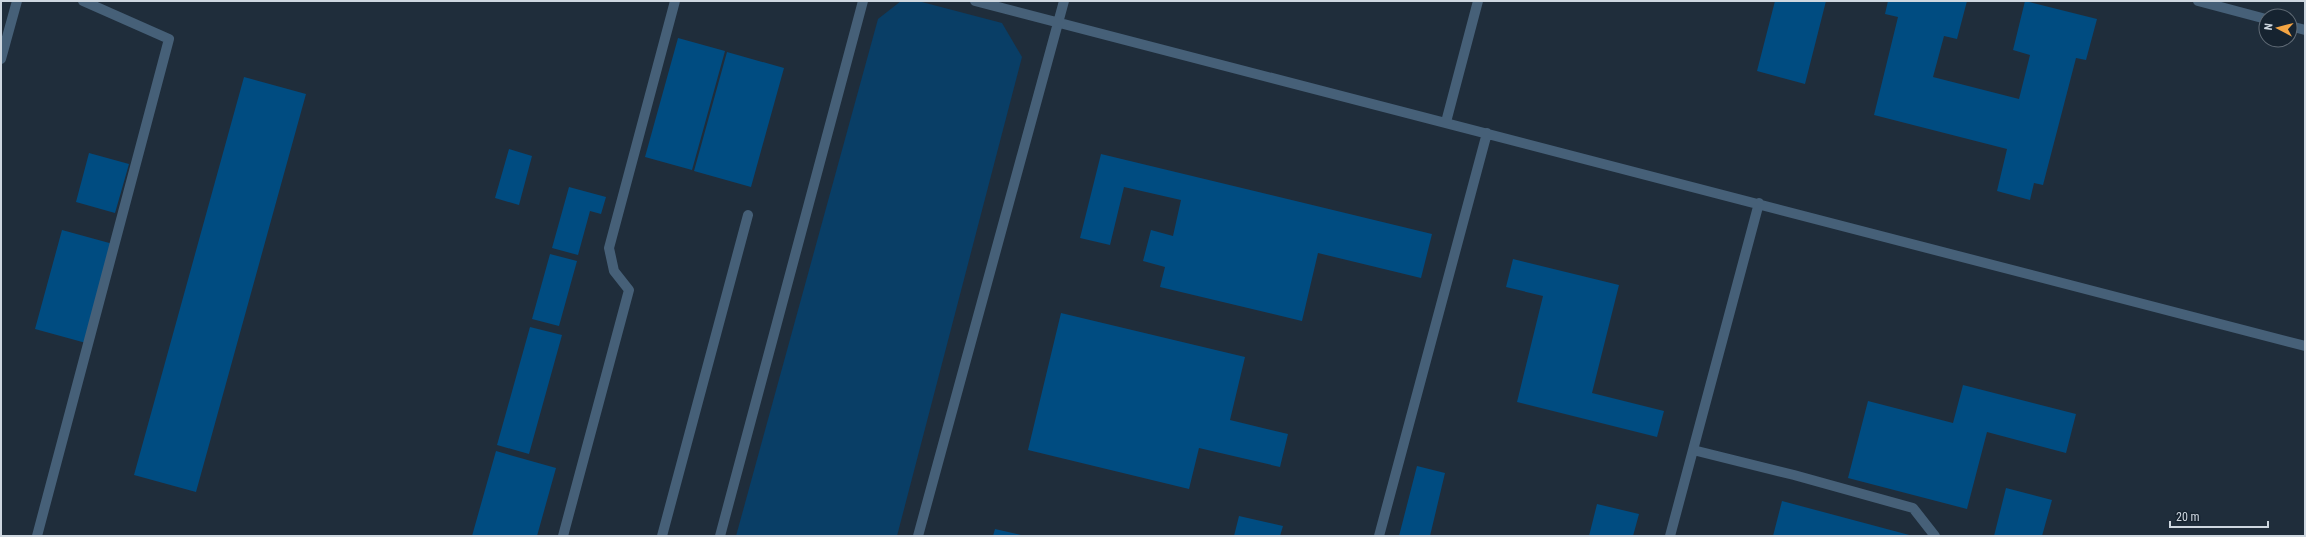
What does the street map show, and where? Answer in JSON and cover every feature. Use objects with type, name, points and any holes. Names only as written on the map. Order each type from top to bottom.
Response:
[{"type":"lane","points":[[1,59],[17,1]]},
{"type":"lane","points":[[37,536],[169,39],[83,1]]},
{"type":"lane","points":[[563,536],[629,290],[614,271],[609,248],[675,1]]},
{"type":"lane","points":[[720,536],[863,1]]},
{"type":"lane","points":[[975,1],[1759,203],[2305,346]]},
{"type":"lane","points":[[918,536],[1064,1]]},
{"type":"lane","points":[[1446,122],[1478,1]]},
{"type":"lane","points":[[2198,1],[2258,17]]},
{"type":"lane","points":[[1380,536],[1487,133]]},
{"type":"lane","points":[[1670,536],[1759,203]]},
{"type":"lane","points":[[662,536],[748,214]]},
{"type":"lane","points":[[1693,450],[1794,474],[1913,508],[1935,536]]},
{"type":"shaded area","points":[[901,1],[918,1],[1002,23],[1022,57],[897,536],[736,536],[878,19]]},
{"type":"building","points":[[1775,1],[1826,1],[1805,84],[1757,71]]},
{"type":"building","points":[[1888,1],[1967,1],[1957,39],[1944,36],[1933,77],[2019,99],[2030,55],[2013,50],[2025,1],[2097,19],[2086,60],[2076,58],[2043,185],[2034,183],[2030,200],[1997,191],[2007,149],[1874,115],[1898,17],[1885,14]]},
{"type":"building","points":[[678,38],[725,51],[692,170],[645,157]]},
{"type":"building","points":[[727,52],[784,68],[751,187],[694,171]]},
{"type":"building","points":[[244,77],[306,94],[196,492],[134,475]]},
{"type":"building","points":[[509,149],[532,156],[519,205],[495,198]]},
{"type":"building","points":[[89,153],[129,164],[115,213],[76,202]]},
{"type":"building","points":[[1101,154],[1432,234],[1421,278],[1318,253],[1302,321],[1160,287],[1165,267],[1143,261],[1151,230],[1173,236],[1181,200],[1124,187],[1110,245],[1080,238]]},
{"type":"building","points":[[569,187],[606,197],[601,214],[590,211],[578,255],[552,248]]},
{"type":"building","points":[[62,230],[113,244],[86,343],[35,329]]},
{"type":"building","points":[[550,254],[577,261],[559,326],[532,319]]},
{"type":"building","points":[[1513,259],[1619,285],[1592,393],[1664,411],[1657,437],[1517,402],[1543,296],[1506,287]]},
{"type":"building","points":[[1061,313],[1245,357],[1230,420],[1288,434],[1280,467],[1199,448],[1189,489],[1028,450]]},
{"type":"building","points":[[530,327],[562,335],[529,454],[497,445]]},
{"type":"building","points":[[1963,385],[2076,414],[2066,453],[1987,432],[1967,509],[1848,478],[1868,401],[1953,423]]},
{"type":"building","points":[[496,451],[556,468],[537,536],[472,536]]},
{"type":"building","points":[[1417,466],[1445,473],[1430,536],[1399,536]]},
{"type":"building","points":[[2006,488],[2052,500],[2042,536],[1994,536]]},
{"type":"building","points":[[1782,501],[1913,536],[1773,536]]},
{"type":"building","points":[[1597,504],[1639,514],[1633,536],[1589,536]]},
{"type":"building","points":[[1239,516],[1283,526],[1280,536],[1234,536]]},
{"type":"building","points":[[995,529],[1021,535],[1021,536],[993,536]]}]
